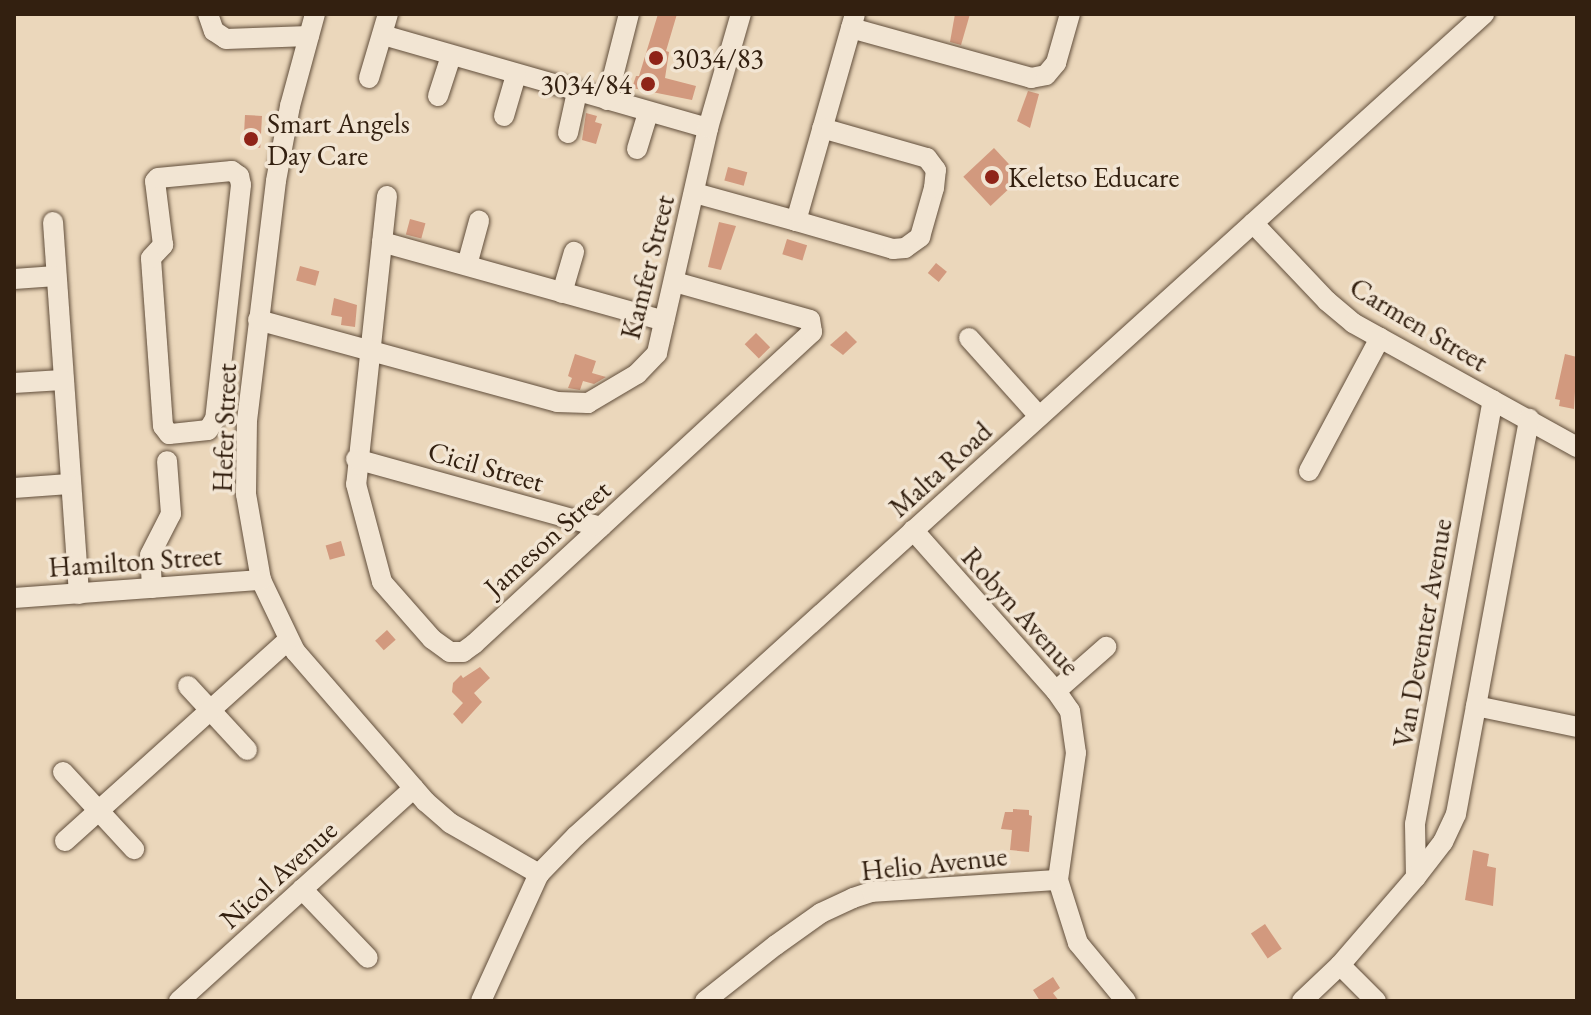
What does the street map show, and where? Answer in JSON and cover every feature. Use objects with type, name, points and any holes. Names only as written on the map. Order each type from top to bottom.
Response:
[{"type":"street","points":[[208,14],[214,31],[226,39],[309,36]]},
{"type":"street","name":"Hefer Street","points":[[315,14],[283,142],[247,420],[246,494],[261,580],[288,640],[414,788],[450,823],[539,874]]},
{"type":"street","points":[[369,78],[388,14]]},
{"type":"street","points":[[607,100],[629,14]]},
{"type":"street","name":"Kamfer Street","points":[[258,320],[557,402],[582,405],[650,362],[657,353],[708,128],[741,14]]},
{"type":"street","points":[[796,221],[853,21],[1031,78],[1046,75],[1056,63],[1070,14]]},
{"type":"street","name":"Malta Road","points":[[481,1001],[539,874],[626,789],[1484,14]]},
{"type":"street","points":[[383,35],[708,128]]},
{"type":"street","points":[[438,96],[451,56]]},
{"type":"street","points":[[504,116],[516,75]]},
{"type":"street","points":[[568,133],[577,92]]},
{"type":"street","points":[[637,149],[648,112]]},
{"type":"street","points":[[695,193],[901,249],[920,237],[936,170],[927,158],[822,128]]},
{"type":"street","points":[[224,171],[234,172],[241,181],[216,415],[208,430],[169,434],[163,428],[151,258],[163,245],[157,179],[224,171]]},
{"type":"street","name":"Jameson Street","points":[[387,196],[356,459],[356,484],[379,575],[432,639],[450,652],[463,652],[474,644],[812,332],[810,320],[675,282]]},
{"type":"street","points":[[467,265],[479,221]]},
{"type":"street","points":[[53,222],[79,594]]},
{"type":"street","name":"Carmen Street","points":[[1253,223],[1327,301],[1380,338],[1577,447]]},
{"type":"street","points":[[382,242],[664,321]]},
{"type":"street","points":[[562,293],[574,252]]},
{"type":"street","points":[[14,279],[56,276]]},
{"type":"street","points":[[969,338],[1039,416]]},
{"type":"street","points":[[1309,471],[1380,338]]},
{"type":"street","points":[[14,383],[62,380]]},
{"type":"street","name":"Van Deventer Avenue","points":[[1416,877],[1415,824],[1493,400]]},
{"type":"street","points":[[216,415],[247,420]]},
{"type":"street","points":[[1302,1001],[1340,965],[1416,877],[1443,842],[1456,814],[1529,419]]},
{"type":"street","name":"Cicil Street","points":[[356,459],[601,527]]},
{"type":"street","points":[[152,588],[150,555],[171,514],[167,461]]},
{"type":"street","points":[[14,488],[69,484]]},
{"type":"street","name":"Robyn Avenue","points":[[913,530],[1056,691],[1070,711],[1076,739],[1058,880],[1078,943],[1126,1001]]},
{"type":"street","name":"Hamilton Street","points":[[14,598],[261,580]]},
{"type":"street","points":[[65,841],[288,640]]},
{"type":"street","points":[[1056,691],[1106,647]]},
{"type":"street","points":[[188,686],[247,750]]},
{"type":"street","points":[[1476,706],[1577,727]]},
{"type":"street","points":[[63,772],[134,849]]},
{"type":"street","name":"Nicol Avenue","points":[[179,1001],[414,788]]},
{"type":"street","name":"Helio Avenue","points":[[705,1001],[799,929],[853,898],[872,892],[1058,880]]},
{"type":"street","points":[[298,893],[362,962]]},
{"type":"street","points":[[1340,965],[1376,1001]]},
{"type":"building","points":[[658,14],[677,14],[666,51],[669,52],[665,78],[696,86],[692,100],[632,88],[636,76],[639,76]]},
{"type":"building","points":[[955,14],[970,14],[961,45],[950,42]]},
{"type":"building","points":[[1028,91],[1039,94],[1030,128],[1017,121]]},
{"type":"building","points":[[586,113],[597,116],[595,122],[602,124],[596,144],[582,140]]},
{"type":"building","name":"Smart Angels Day Care","points":[[245,115],[262,116],[260,148],[243,147]]},
{"type":"building","name":"Keletso Educare","points":[[994,148],[1021,177],[991,206],[963,177]]},
{"type":"building","points":[[728,167],[747,172],[744,186],[724,181]]},
{"type":"building","points":[[410,219],[425,223],[421,239],[406,234]]},
{"type":"building","points":[[719,222],[736,226],[721,270],[708,267]]},
{"type":"building","points":[[787,239],[807,245],[802,260],[782,254]]},
{"type":"building","points":[[936,263],[947,272],[939,282],[928,273]]},
{"type":"building","points":[[300,266],[319,271],[315,286],[296,280]]},
{"type":"building","points":[[334,298],[357,305],[355,327],[341,325],[342,317],[331,315]]},
{"type":"building","points":[[846,331],[857,342],[843,355],[830,345]]},
{"type":"building","points":[[756,333],[770,347],[759,358],[745,344]]},
{"type":"building","points":[[575,354],[596,361],[592,373],[606,377],[594,384],[583,381],[580,390],[568,388],[572,378],[568,376]]},
{"type":"building","points":[[1565,354],[1577,357],[1574,409],[1559,406],[1560,400],[1555,399]]},
{"type":"building","points":[[341,541],[345,555],[330,560],[326,545]]},
{"type":"building","points":[[387,630],[396,640],[384,650],[375,641]]},
{"type":"building","points":[[480,667],[490,678],[474,693],[482,702],[462,724],[453,714],[463,703],[452,692],[453,683],[461,675],[463,678]]},
{"type":"building","points":[[1013,809],[1029,810],[1032,816],[1029,852],[1010,850],[1012,830],[1001,829],[1005,812],[1013,812]]},
{"type":"building","points":[[1473,850],[1489,854],[1487,866],[1496,868],[1493,906],[1465,900]]},
{"type":"building","points":[[1265,924],[1282,949],[1268,958],[1251,934]]},
{"type":"building","points":[[1053,977],[1060,988],[1053,993],[1059,1001],[1040,1001],[1033,990]]},
{"type":"place","name":"3034/83","points":[[656,58]]},
{"type":"place","name":"3034/84","points":[[648,84]]},
{"type":"place","name":"Smart Angels Day Care","points":[[251,139]]},
{"type":"place","name":"Keletso Educare","points":[[992,177]]}]
